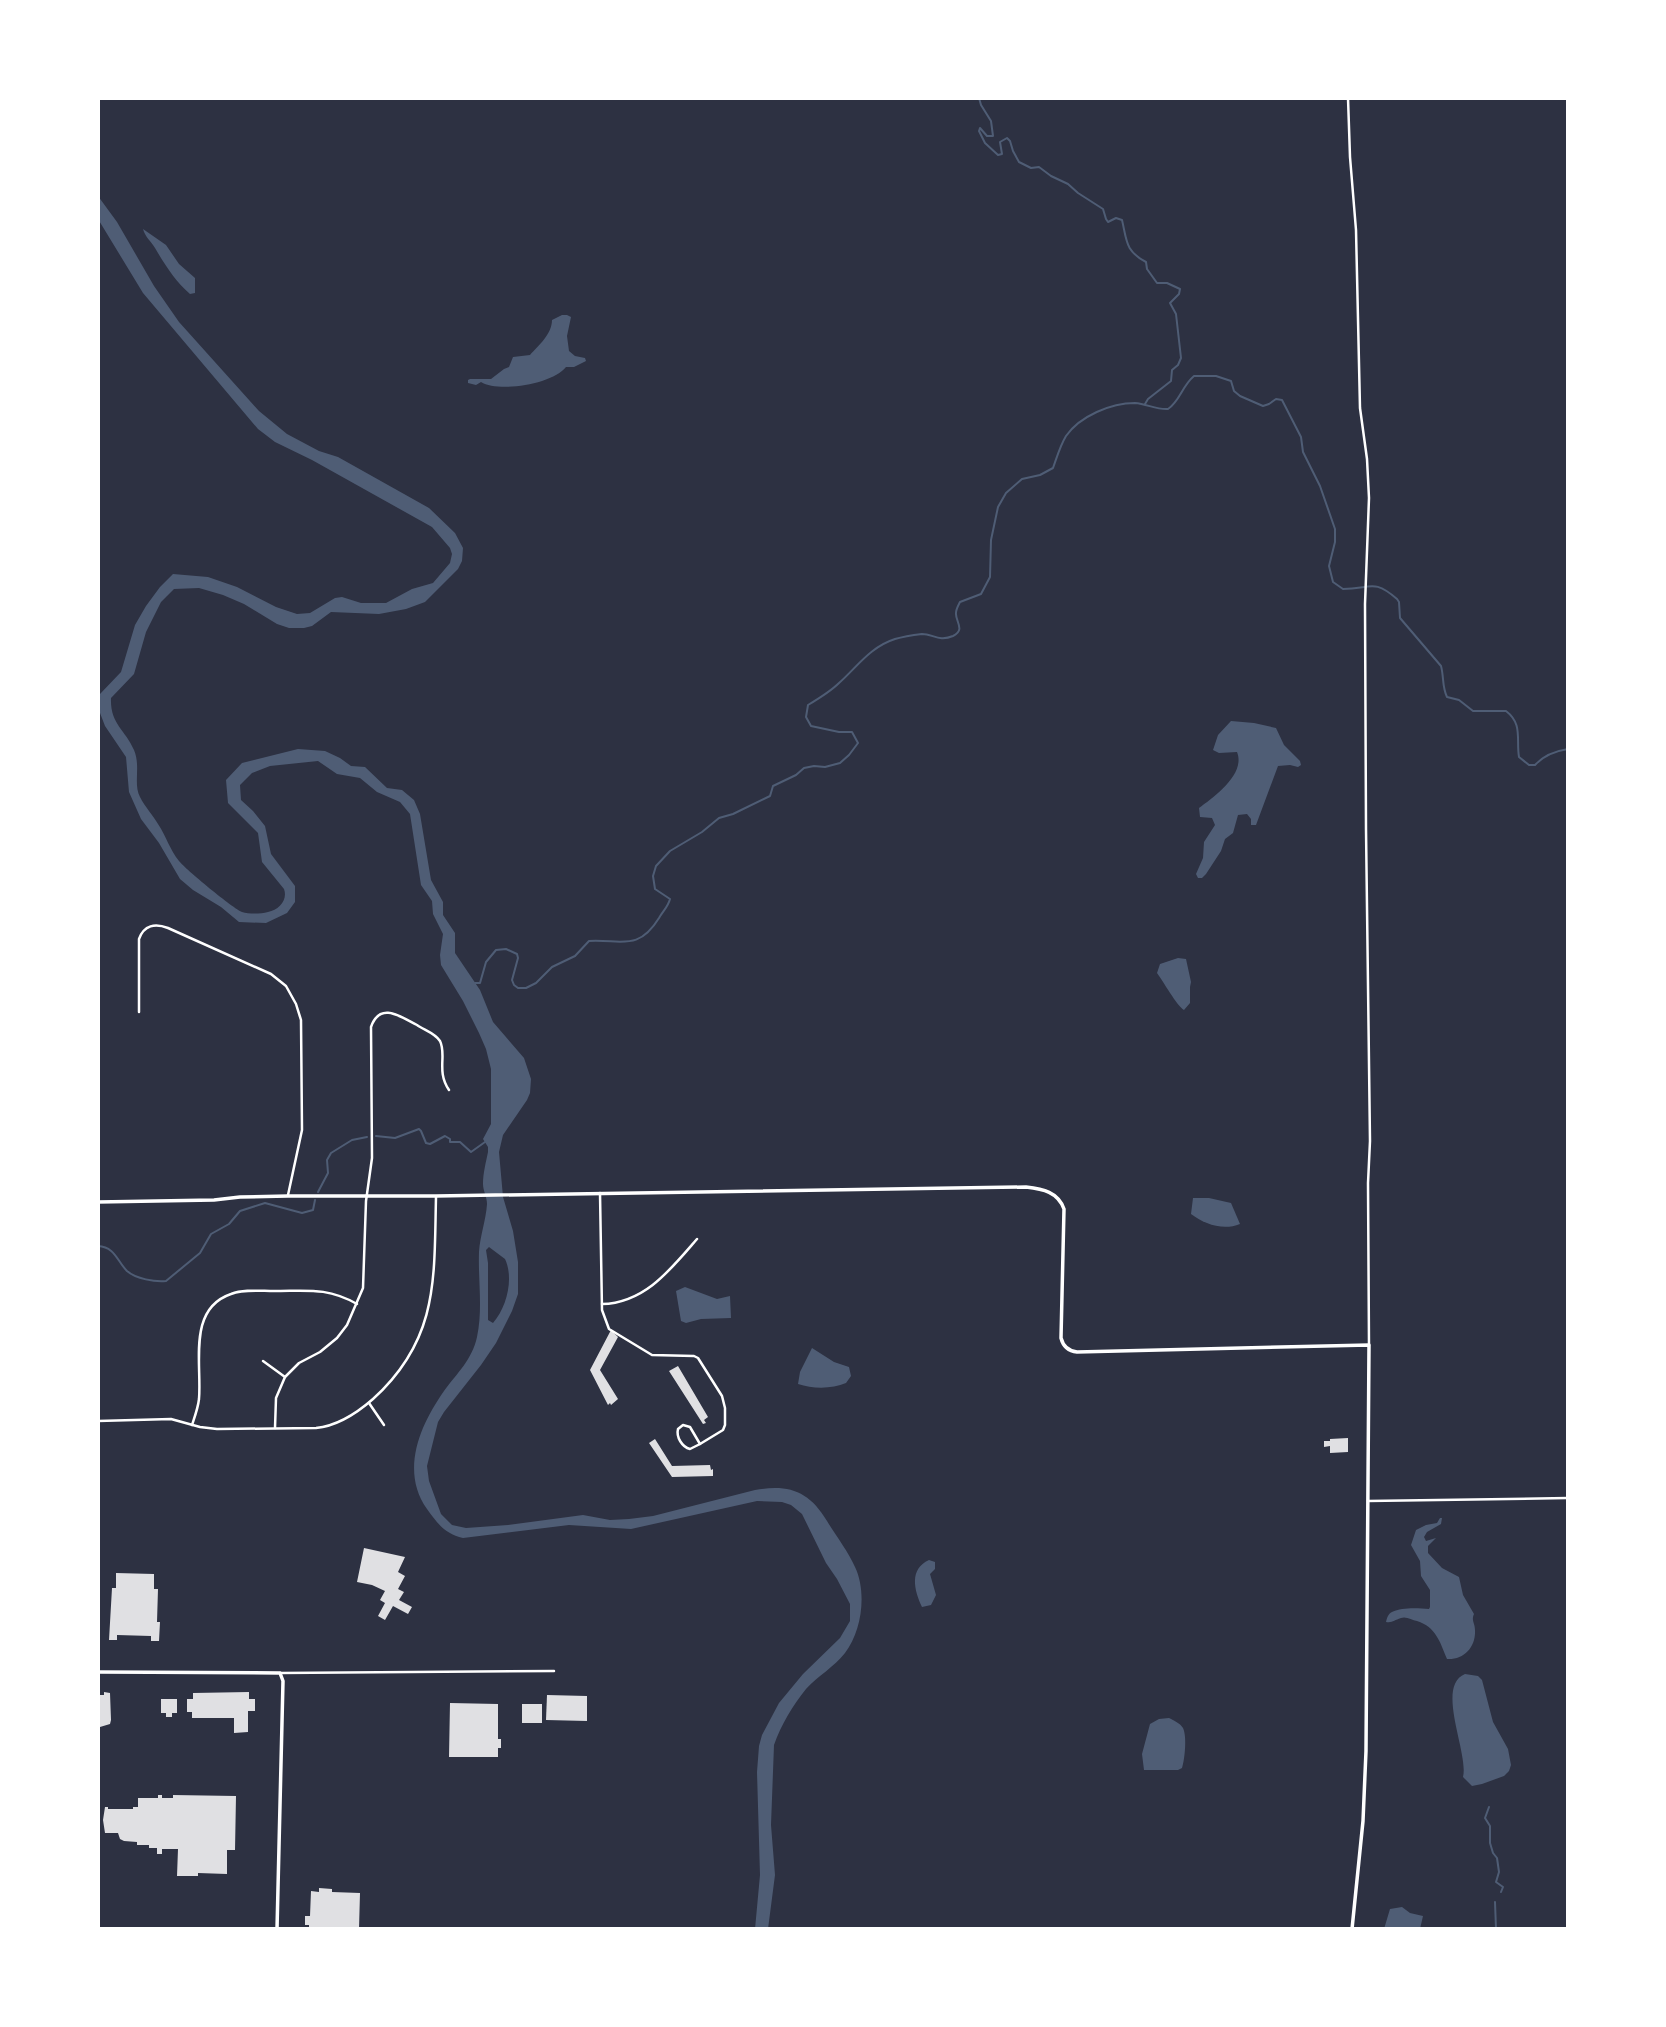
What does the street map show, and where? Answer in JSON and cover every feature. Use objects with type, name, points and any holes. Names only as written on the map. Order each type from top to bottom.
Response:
[{"type":"street","points":[[1348,98],[1356,230],[1360,408],[1369,485],[1365,604],[1370,1141],[1366,1763],[1352,1929]]},
{"type":"street","points":[[139,1012],[139,939],[144,929],[154,925],[168,928],[271,974],[286,986],[301,1020],[302,1054],[302,1130],[288,1196]]},
{"type":"street","points":[[275,1428],[276,1398],[285,1377],[299,1363],[320,1352],[337,1338],[357,1304],[365,1279],[367,1196],[372,1158],[371,1027],[378,1016],[386,1012],[395,1013],[438,1038],[441,1046],[442,1075],[449,1090]]},
{"type":"street","points":[[98,1202],[288,1196],[1035,1188],[1054,1194],[1064,1209],[1061,1338],[1069,1350],[1077,1352],[1369,1345]]},
{"type":"street","points":[[600,1193],[603,1317],[609,1329],[649,1354],[698,1358],[722,1396],[725,1408],[725,1425],[721,1432],[690,1449],[685,1447],[678,1435],[678,1429],[688,1426],[699,1444]]},
{"type":"street","points":[[98,1420],[178,1420],[217,1429],[316,1428],[349,1417],[389,1384],[405,1363],[426,1319],[435,1279],[436,1196]]},
{"type":"street","points":[[602,1304],[627,1301],[663,1278],[697,1239]]},
{"type":"street","points":[[192,1425],[199,1402],[200,1331],[207,1312],[214,1304],[229,1294],[255,1290],[326,1292],[338,1294],[357,1304]]},
{"type":"street","points":[[263,1361],[285,1377]]},
{"type":"street","points":[[369,1403],[384,1425]]},
{"type":"street","points":[[1368,1501],[1568,1499]]},
{"type":"street","points":[[98,1672],[554,1671]]},
{"type":"street","points":[[277,1929],[283,1681],[280,1673]]},
{"type":"water","points":[[98,196],[179,322],[259,411],[287,434],[319,451],[338,457],[429,508],[455,533],[463,548],[458,569],[425,602],[379,614],[331,612],[312,626],[304,628],[289,628],[277,624],[223,595],[199,588],[174,589],[161,602],[146,632],[134,674],[111,698],[111,707],[115,720],[136,756],[140,797],[176,857],[199,880],[242,912],[272,911],[282,904],[285,893],[262,862],[258,833],[228,803],[226,780],[242,763],[298,749],[325,751],[351,766],[365,767],[387,788],[402,790],[414,800],[420,814],[431,880],[443,902],[443,915],[455,933],[455,953],[480,990],[493,1022],[524,1058],[531,1079],[530,1093],[503,1135],[499,1152],[503,1197],[518,1262],[518,1294],[496,1343],[438,1422],[427,1466],[429,1481],[441,1514],[452,1525],[466,1528],[583,1515],[610,1520],[629,1519],[653,1516],[755,1490],[788,1489],[805,1496],[813,1503],[852,1561],[859,1577],[862,1599],[859,1623],[851,1644],[841,1658],[801,1695],[774,1745],[771,1825],[775,1875],[768,1929],[755,1929],[760,1875],[757,1772],[759,1746],[779,1703],[803,1674],[840,1638],[850,1621],[850,1604],[802,1514],[782,1502],[757,1501],[631,1529],[569,1525],[463,1538],[446,1531],[438,1523],[419,1494],[414,1464],[416,1448],[427,1418],[468,1359],[477,1337],[480,1305],[479,1252],[487,1204],[483,1184],[488,1147],[483,1139],[491,1124],[491,1069],[479,1033],[441,965],[443,934],[433,914],[432,901],[421,885],[410,814],[400,802],[377,792],[360,778],[337,774],[318,761],[270,766],[252,773],[240,785],[241,800],[265,826],[271,854],[295,886],[295,902],[287,913],[266,923],[239,922],[180,879],[141,819],[129,792],[126,757],[105,726],[100,713],[100,694],[121,672],[135,625],[160,587],[173,574],[208,577],[237,587],[276,607],[297,614],[310,613],[335,598],[342,597],[361,603],[386,603],[412,589],[433,583],[450,563],[450,548],[432,527],[275,442],[258,429],[143,293],[98,219]],"holes":[[[489,1247],[505,1259],[509,1275],[508,1292],[493,1323],[488,1320],[486,1250]]]},
{"type":"water","points":[[143,229],[166,245],[179,264],[195,278],[195,293],[190,294],[175,278]]},
{"type":"water","points":[[562,315],[571,317],[567,336],[569,351],[586,361],[574,367],[566,367],[550,378],[525,385],[500,387],[481,382],[476,385],[468,383],[470,379],[491,379],[509,367],[513,357],[530,355],[547,335],[552,320]]},
{"type":"water","points":[[1231,721],[1276,728],[1284,745],[1301,765],[1278,766],[1256,825],[1251,825],[1247,814],[1238,815],[1233,833],[1225,839],[1221,851],[1206,874],[1198,878],[1196,874],[1203,858],[1204,842],[1215,825],[1212,818],[1200,817],[1199,808],[1227,784],[1239,760],[1237,752],[1219,753],[1213,750],[1218,735]]},
{"type":"water","points":[[1178,958],[1186,959],[1191,982],[1190,1003],[1184,1010],[1157,973],[1160,964]]},
{"type":"water","points":[[1193,1198],[1231,1203],[1240,1224],[1220,1227],[1202,1221],[1191,1214]]},
{"type":"water","points":[[685,1287],[717,1299],[730,1296],[731,1318],[701,1319],[686,1323],[681,1321],[676,1291]]},
{"type":"water","points":[[812,1348],[834,1362],[849,1367],[851,1376],[846,1383],[822,1388],[798,1384],[800,1372]]},
{"type":"water","points":[[1440,1518],[1441,1524],[1427,1532],[1424,1537],[1426,1541],[1436,1538],[1428,1546],[1428,1553],[1442,1568],[1459,1577],[1463,1595],[1474,1614],[1475,1636],[1471,1647],[1464,1655],[1453,1659],[1447,1659],[1429,1627],[1405,1617],[1386,1622],[1396,1610],[1429,1609],[1430,1590],[1421,1576],[1420,1561],[1411,1545],[1416,1530],[1437,1523]]},
{"type":"water","points":[[929,1560],[935,1562],[935,1569],[930,1574],[936,1595],[931,1605],[922,1607],[915,1587],[916,1574]]},
{"type":"water","points":[[1465,1674],[1478,1676],[1482,1680],[1493,1722],[1508,1749],[1511,1765],[1504,1776],[1472,1786],[1463,1777],[1464,1766],[1453,1706],[1453,1692],[1457,1681]]},
{"type":"water","points":[[1169,1718],[1183,1728],[1185,1748],[1182,1768],[1144,1770],[1142,1754],[1150,1724]]},
{"type":"water","points":[[1402,1907],[1410,1913],[1423,1916],[1420,1929],[1384,1929],[1390,1909]]},
{"type":"building","points":[[611,1330],[618,1337],[600,1370],[618,1399],[608,1405],[590,1370]]},
{"type":"building","points":[[678,1366],[708,1417],[704,1420],[706,1423],[703,1424],[669,1371]]},
{"type":"building","points":[[1348,1438],[1348,1452],[1330,1453],[1330,1446],[1324,1447],[1324,1441]]},
{"type":"building","points":[[655,1439],[672,1466],[710,1465],[713,1476],[672,1477],[649,1443]]},
{"type":"building","points":[[364,1548],[405,1557],[398,1572],[405,1576],[398,1589],[404,1592],[399,1600],[412,1607],[408,1614],[393,1606],[385,1620],[378,1616],[385,1603],[380,1600],[385,1591],[357,1582]]},
{"type":"building","points":[[116,1573],[154,1574],[154,1589],[158,1589],[159,1641],[151,1641],[151,1636],[117,1635],[117,1640],[109,1640],[112,1588],[116,1588]]},
{"type":"building","points":[[104,1692],[110,1693],[111,1720],[110,1724],[100,1727],[98,1695],[104,1695]]},
{"type":"building","points":[[249,1692],[249,1699],[255,1699],[255,1711],[248,1711],[248,1732],[234,1733],[234,1718],[192,1718],[192,1712],[187,1712],[187,1699],[193,1699],[193,1693]]},
{"type":"building","points":[[547,1695],[587,1696],[587,1721],[546,1720]]},
{"type":"building","points":[[161,1699],[177,1699],[177,1713],[166,1717],[166,1713],[161,1713]]},
{"type":"building","points":[[450,1703],[498,1704],[498,1739],[501,1739],[501,1748],[498,1748],[498,1757],[449,1757]]},
{"type":"building","points":[[522,1704],[542,1704],[542,1723],[522,1723]]},
{"type":"building","points":[[158,1795],[162,1795],[162,1798],[173,1798],[173,1795],[236,1796],[235,1850],[227,1850],[227,1874],[198,1873],[198,1876],[177,1876],[178,1849],[162,1849],[162,1854],[157,1854],[157,1848],[124,1841],[118,1833],[105,1833],[105,1807],[133,1809],[138,1807],[138,1798],[158,1798]]},
{"type":"building","points":[[319,1888],[332,1889],[332,1892],[360,1893],[359,1929],[309,1929],[309,1925],[305,1925],[305,1916],[310,1916],[311,1891],[319,1892]]},
{"type":"waterway","points":[[979,98],[991,121],[993,136],[987,136],[980,128],[979,131],[985,143],[998,155],[1002,154],[1000,142],[1007,138],[1019,162],[1031,168],[1039,167],[1068,184],[1103,209],[1108,222],[1116,218],[1122,220],[1130,249],[1146,262],[1147,269],[1157,283],[1167,283],[1180,289],[1170,303],[1176,314],[1181,358],[1172,370],[1171,381],[1145,404]]},
{"type":"waterway","points":[[475,983],[480,983],[486,962],[496,950],[506,949],[517,954],[512,980],[518,988],[526,988],[536,983],[552,967],[575,956],[589,941],[628,942],[644,936],[667,907],[670,899],[655,889],[653,876],[656,866],[670,851],[702,832],[719,818],[770,796],[773,786],[804,768],[840,763],[858,743],[852,732],[811,726],[806,717],[808,705],[832,689],[871,652],[886,643],[922,634],[944,638],[957,634],[959,628],[956,612],[960,602],[981,594],[990,577],[991,540],[998,507],[1006,493],[1022,479],[1040,475],[1053,468],[1066,436],[1079,422],[1106,408],[1126,404],[1168,409],[1194,376],[1216,376],[1231,381],[1234,391],[1240,396],[1263,406],[1276,399],[1282,400],[1301,437],[1303,452],[1320,486],[1335,529],[1329,566],[1333,582],[1343,589],[1377,587],[1397,599],[1400,618],[1441,666],[1447,697],[1459,700],[1473,711],[1506,711],[1517,727],[1519,757],[1529,765],[1535,765],[1550,754],[1568,749]]},
{"type":"waterway","points":[[376,1136],[395,1138],[419,1129],[426,1143],[430,1144],[445,1136],[450,1142],[460,1142],[471,1152],[485,1142]]},
{"type":"waterway","points":[[318,1192],[328,1173],[327,1160],[331,1153],[352,1140],[367,1137]]},
{"type":"waterway","points":[[98,1246],[112,1252],[131,1274],[166,1281],[200,1253],[211,1234],[229,1224],[240,1211],[265,1203],[302,1213],[313,1210],[315,1200]]},
{"type":"waterway","points":[[1489,1807],[1485,1818],[1490,1826],[1490,1843],[1497,1858],[1499,1872],[1496,1882],[1503,1887],[1501,1892]]},
{"type":"waterway","points":[[1495,1902],[1496,1929]]}]
